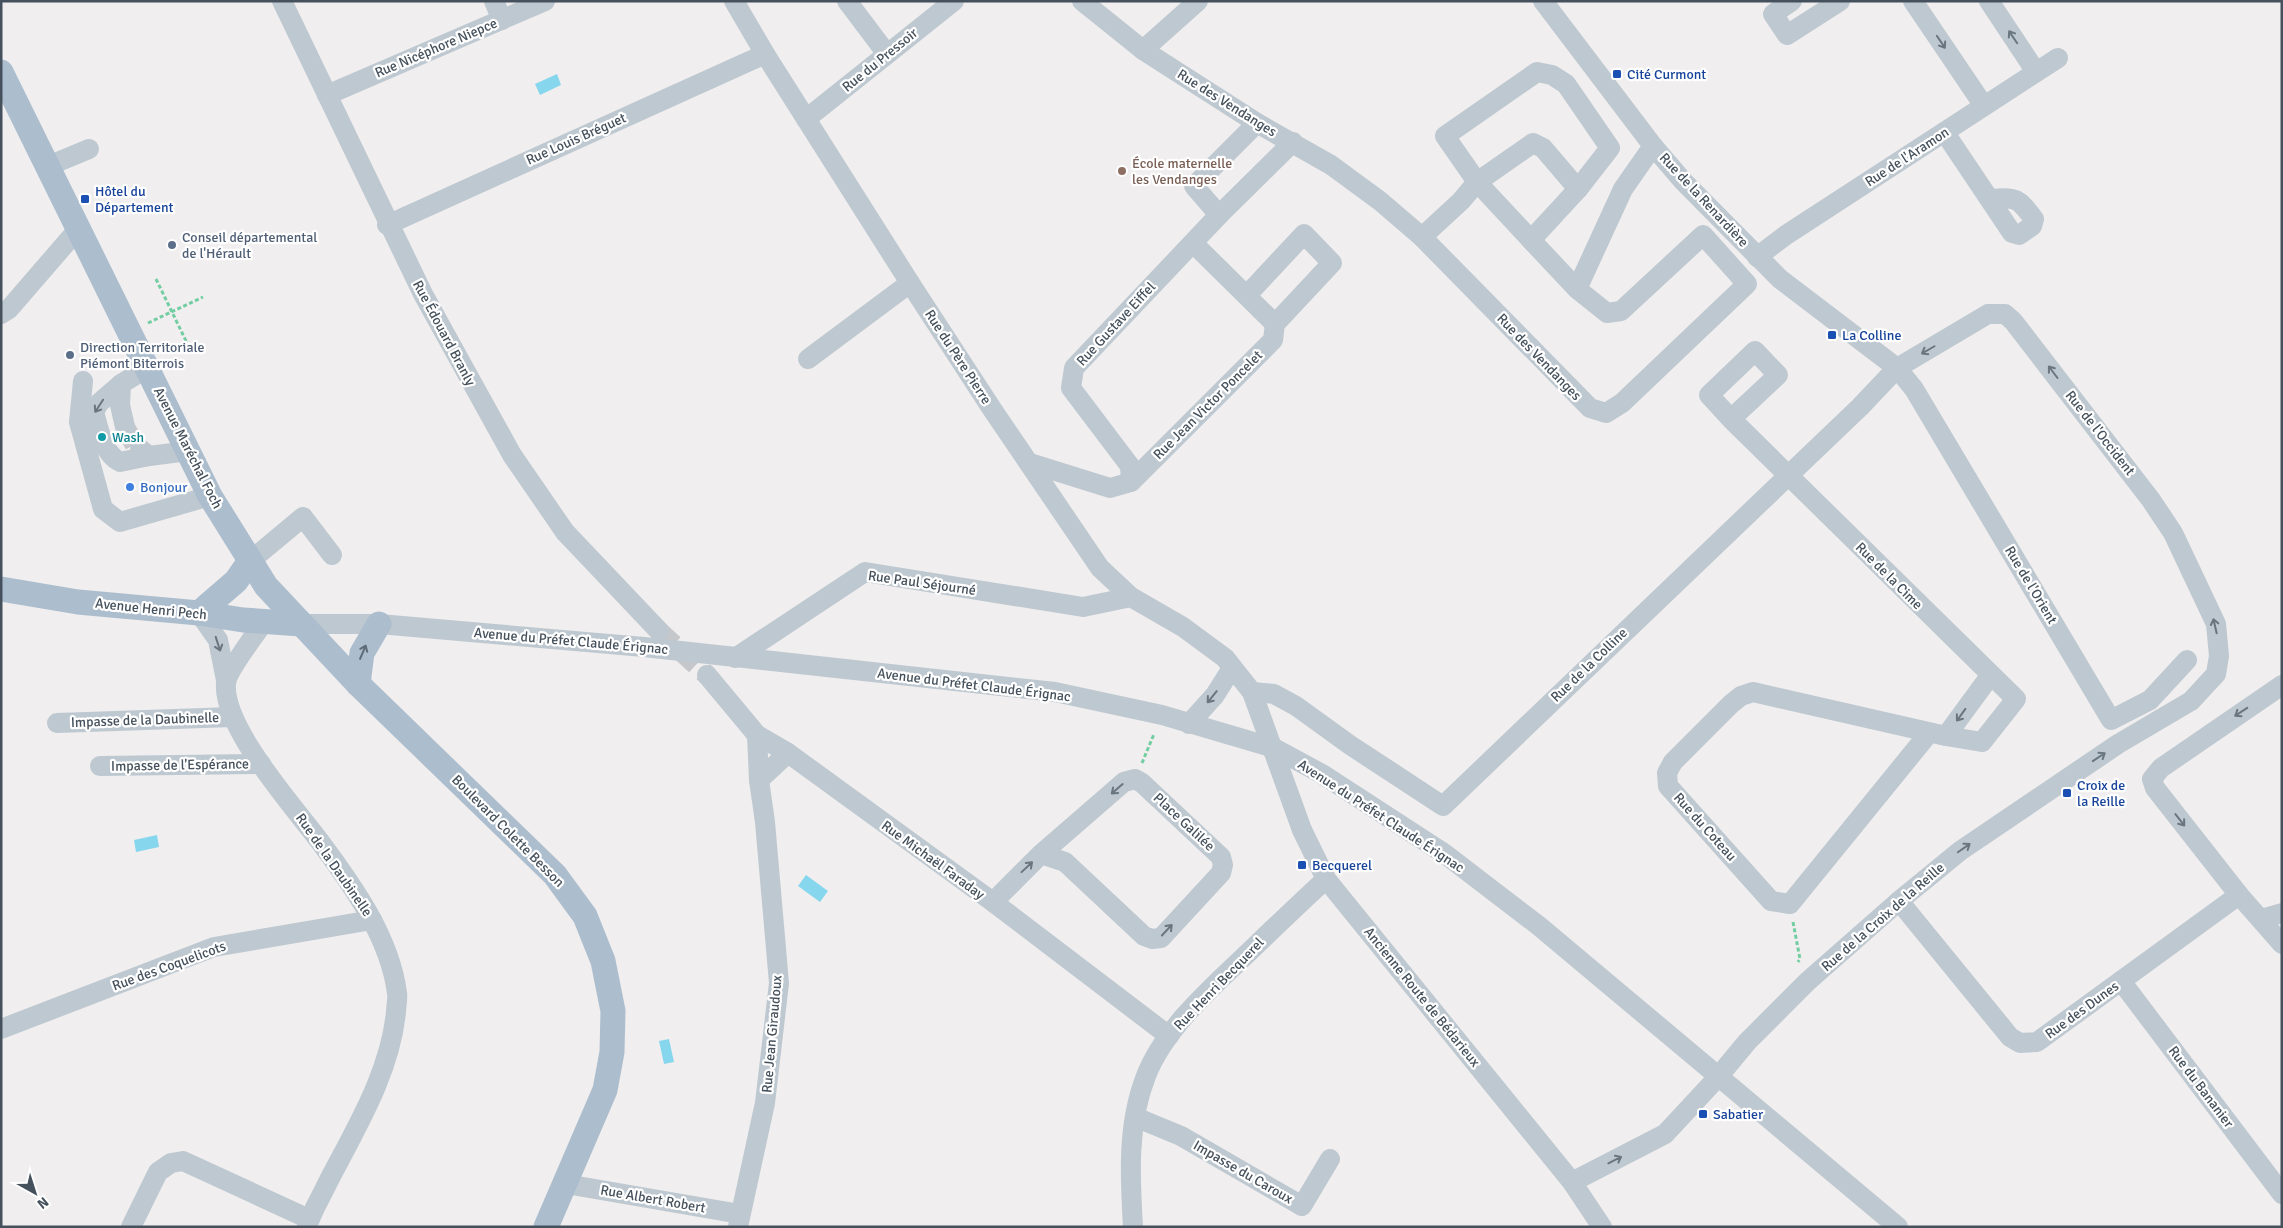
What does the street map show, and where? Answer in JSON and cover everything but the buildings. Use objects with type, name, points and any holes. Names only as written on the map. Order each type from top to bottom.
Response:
[{"type":"main road","name":"Avenue Maréchal Foch","points":[[1,72],[210,496],[266,586],[301,624]]},
{"type":"main road","points":[[199,613],[236,581],[250,561]]},
{"type":"main road","points":[[264,622],[269,612],[270,601],[266,586]]},
{"type":"main road","name":"Avenue Henri Pech","points":[[1,589],[78,602],[199,613],[264,622],[301,624]]},
{"type":"main road","name":"Boulevard Colette Besson","points":[[301,624],[358,684],[556,875],[585,916],[603,960],[612,1011],[612,1052],[605,1090],[546,1227]]},
{"type":"main road","points":[[358,684],[362,653],[379,624]]},
{"type":"street","name":"Rue Édouard Branly","points":[[282,1],[387,225],[467,377],[512,455],[565,532],[660,631]]},
{"type":"street","points":[[494,1],[502,20]]},
{"type":"street","name":"Rue Nicéphore Niepce","points":[[327,95],[545,1]]},
{"type":"street","name":"Rue du Père Pierre","points":[[734,1],[765,54],[910,283],[992,409],[1100,568],[1131,597],[1182,627],[1225,658],[1252,692],[1274,748]]},
{"type":"street","points":[[847,1],[887,54]]},
{"type":"street","name":"Rue du Pressoir","points":[[806,119],[954,1]]},
{"type":"street","name":"Rue des Vendanges","points":[[1082,1],[1143,50],[1257,123],[1332,165],[1380,201],[1422,237],[1590,408],[1606,413],[1622,403],[1747,284],[1703,235],[1621,312],[1607,313],[1577,289]]},
{"type":"street","points":[[1143,50],[1198,1]]},
{"type":"street","name":"Rue de la Renardière","points":[[1543,1],[1653,146],[1683,181],[1780,279],[1896,368]]},
{"type":"street","points":[[1792,1],[1773,14],[1787,36],[1840,1]]},
{"type":"street","points":[[1913,1],[1984,106]]},
{"type":"street","points":[[1990,1],[2036,72]]},
{"type":"street","name":"Rue Louis Bréguet","points":[[387,225],[765,54]]},
{"type":"street","name":"Rue de l'Aramon","points":[[1757,257],[1786,235],[1946,133],[2058,58]]},
{"type":"street","points":[[1530,240],[1578,189],[1610,148],[1566,84],[1552,75],[1537,72],[1446,136],[1477,182],[1530,240],[1577,289],[1623,189],[1653,146]]},
{"type":"street","points":[[1219,215],[1194,186],[1257,123]]},
{"type":"street","points":[[1946,133],[1991,199]]},
{"type":"street","name":"Rue Gustave Eiffel","points":[[1130,482],[1130,466],[1071,388],[1074,368],[1219,215],[1293,142]]},
{"type":"street","points":[[1422,237],[1461,201],[1477,182],[1533,143],[1542,148],[1578,189]]},
{"type":"street","points":[[48,166],[88,149]]},
{"type":"street","points":[[1,314],[9,309],[79,228]]},
{"type":"street","name":"Rue Jean Victor Poncelet","points":[[1130,482],[1273,340],[1275,324],[1332,263],[1304,234],[1247,295]]},
{"type":"street","points":[[1193,243],[1275,324]]},
{"type":"street","points":[[808,359],[910,283]]},
{"type":"street","name":"Rue de l'Occident","points":[[1896,368],[1988,314],[2005,314],[2013,321],[2151,500],[2173,533],[2216,624],[2219,656],[2216,674]]},
{"type":"street","points":[[147,368],[121,384],[99,403],[94,412],[102,440],[113,458],[120,462],[143,451],[188,451]]},
{"type":"street","name":"Rue de la Colline","points":[[1252,692],[1274,694],[1296,706],[1350,745],[1443,806],[1860,407],[1896,368]]},
{"type":"street","name":"Rue de l'Orient","points":[[1896,368],[1914,389],[2110,720],[2150,700],[2187,660]]},
{"type":"street","points":[[83,381],[79,422],[103,509],[120,522],[210,496]]},
{"type":"street","points":[[121,384],[120,405],[126,427]]},
{"type":"street","name":"Rue de la Cime","points":[[1732,419],[1787,476],[1990,676],[2016,699],[1982,742],[1938,734]]},
{"type":"street","points":[[1030,463],[1110,488],[1130,482]]},
{"type":"street","points":[[250,561],[303,517],[332,555]]},
{"type":"street","name":"Rue Paul Séjourné","points":[[736,658],[865,572],[1083,607],[1131,597]]},
{"type":"street","name":"Rue de la Daubinelle","points":[[199,613],[218,640],[226,680],[226,697],[233,717],[261,764],[322,844],[372,920],[386,952],[397,994],[394,1037],[374,1093],[308,1223]]},
{"type":"street","points":[[226,680],[264,622]]},
{"type":"street","name":"Avenue du Préfet Claude Érignac","points":[[301,624],[379,624],[644,647],[1055,692],[1162,715],[1274,748],[1322,774],[1445,854],[1539,926],[1898,1227]]},
{"type":"street","points":[[1189,724],[1215,695],[1232,668]]},
{"type":"street","name":"Rue de la Croix de la Reille","points":[[1572,1182],[1665,1134],[1718,1077],[1746,1042],[1808,981],[1899,901],[1960,851],[2118,744],[2191,701],[2216,674]]},
{"type":"street","name":"Rue Michaël Faraday","points":[[707,675],[757,735],[788,753],[993,902],[1169,1036]]},
{"type":"street","points":[[1790,904],[1990,676]]},
{"type":"street","points":[[2282,685],[2161,768],[2152,779],[2155,788],[2239,896],[2282,944]]},
{"type":"street","name":"Rue du Coteau","points":[[1790,904],[1771,901],[1668,786],[1667,773],[1673,762],[1731,704],[1741,696],[1753,692],[1938,734]]},
{"type":"street","name":"Impasse de la Daubinelle","points":[[57,723],[233,717]]},
{"type":"street","name":"Rue Jean Giraudoux","points":[[739,1220],[765,1103],[779,983],[765,822],[759,780],[757,735]]},
{"type":"street","name":"Ancienne Route de Bédarieux","points":[[1274,748],[1302,830],[1326,879],[1572,1182],[1602,1227]]},
{"type":"street","points":[[759,780],[788,753]]},
{"type":"street","name":"Impasse de l'Espérance","points":[[100,766],[261,764]]},
{"type":"street","name":"Place Galilée","points":[[993,902],[1041,854],[1124,782],[1135,779],[1142,783],[1221,857],[1223,865],[1221,873],[1160,938],[1152,939],[1144,936],[1065,862],[1041,854]]},
{"type":"street","name":"Rue Henri Becquerel","points":[[1133,1227],[1130,1186],[1135,1117],[1145,1078],[1156,1053],[1204,996],[1326,879]]},
{"type":"street","name":"Rue des Dunes","points":[[1899,901],[2010,1037],[2020,1043],[2036,1042],[2239,896]]},
{"type":"street","points":[[2261,919],[2282,913]]},
{"type":"street","name":"Rue des Coquelicots","points":[[1,1029],[214,948],[372,920]]},
{"type":"street","name":"Rue du Bananier","points":[[2121,981],[2282,1194]]},
{"type":"street","name":"Impasse du Caroux","points":[[1135,1117],[1181,1136],[1302,1206],[1330,1159]]},
{"type":"street","points":[[131,1227],[158,1172],[171,1163],[183,1161],[308,1223]]},
{"type":"street","name":"Rue Albert Robert","points":[[566,1184],[739,1220]]},
{"type":"path","points":[[156,279],[187,344]]},
{"type":"path","points":[[130,332],[203,298]]},
{"type":"path","points":[[1152,741],[1154,735]]},
{"type":"path","points":[[1790,904],[1800,959],[1795,966]]},
{"type":"water","points":[[557,74],[561,85],[540,95],[535,84]]},
{"type":"water","points":[[157,835],[159,847],[136,852],[134,840]]},
{"type":"water","points":[[806,875],[828,891],[820,902],[798,886]]},
{"type":"water","points":[[669,1039],[674,1062],[664,1064],[659,1041]]},
{"type":"tunnel","points":[[125,427],[136,447]]},
{"type":"tunnel","points":[[659,631],[707,675]]},
{"type":"place","name":"Cité Curmont","points":[[1617,74]]},
{"type":"place","name":"École maternelle les Vendanges","points":[[1122,171]]},
{"type":"place","name":"Hôtel du Département","points":[[85,199]]},
{"type":"place","name":"Conseil départemental de l'Hérault","points":[[172,245]]},
{"type":"place","name":"La Colline","points":[[1832,335]]},
{"type":"place","name":"Direction Territoriale Piémont Biterrois","points":[[70,355]]},
{"type":"place","name":"Wash","points":[[102,437]]},
{"type":"place","name":"Bonjour","points":[[130,487]]},
{"type":"place","name":"Croix de la Reille","points":[[2067,793]]},
{"type":"place","name":"Becquerel","points":[[1302,865]]},
{"type":"place","name":"Sabatier","points":[[1703,1114]]}]
